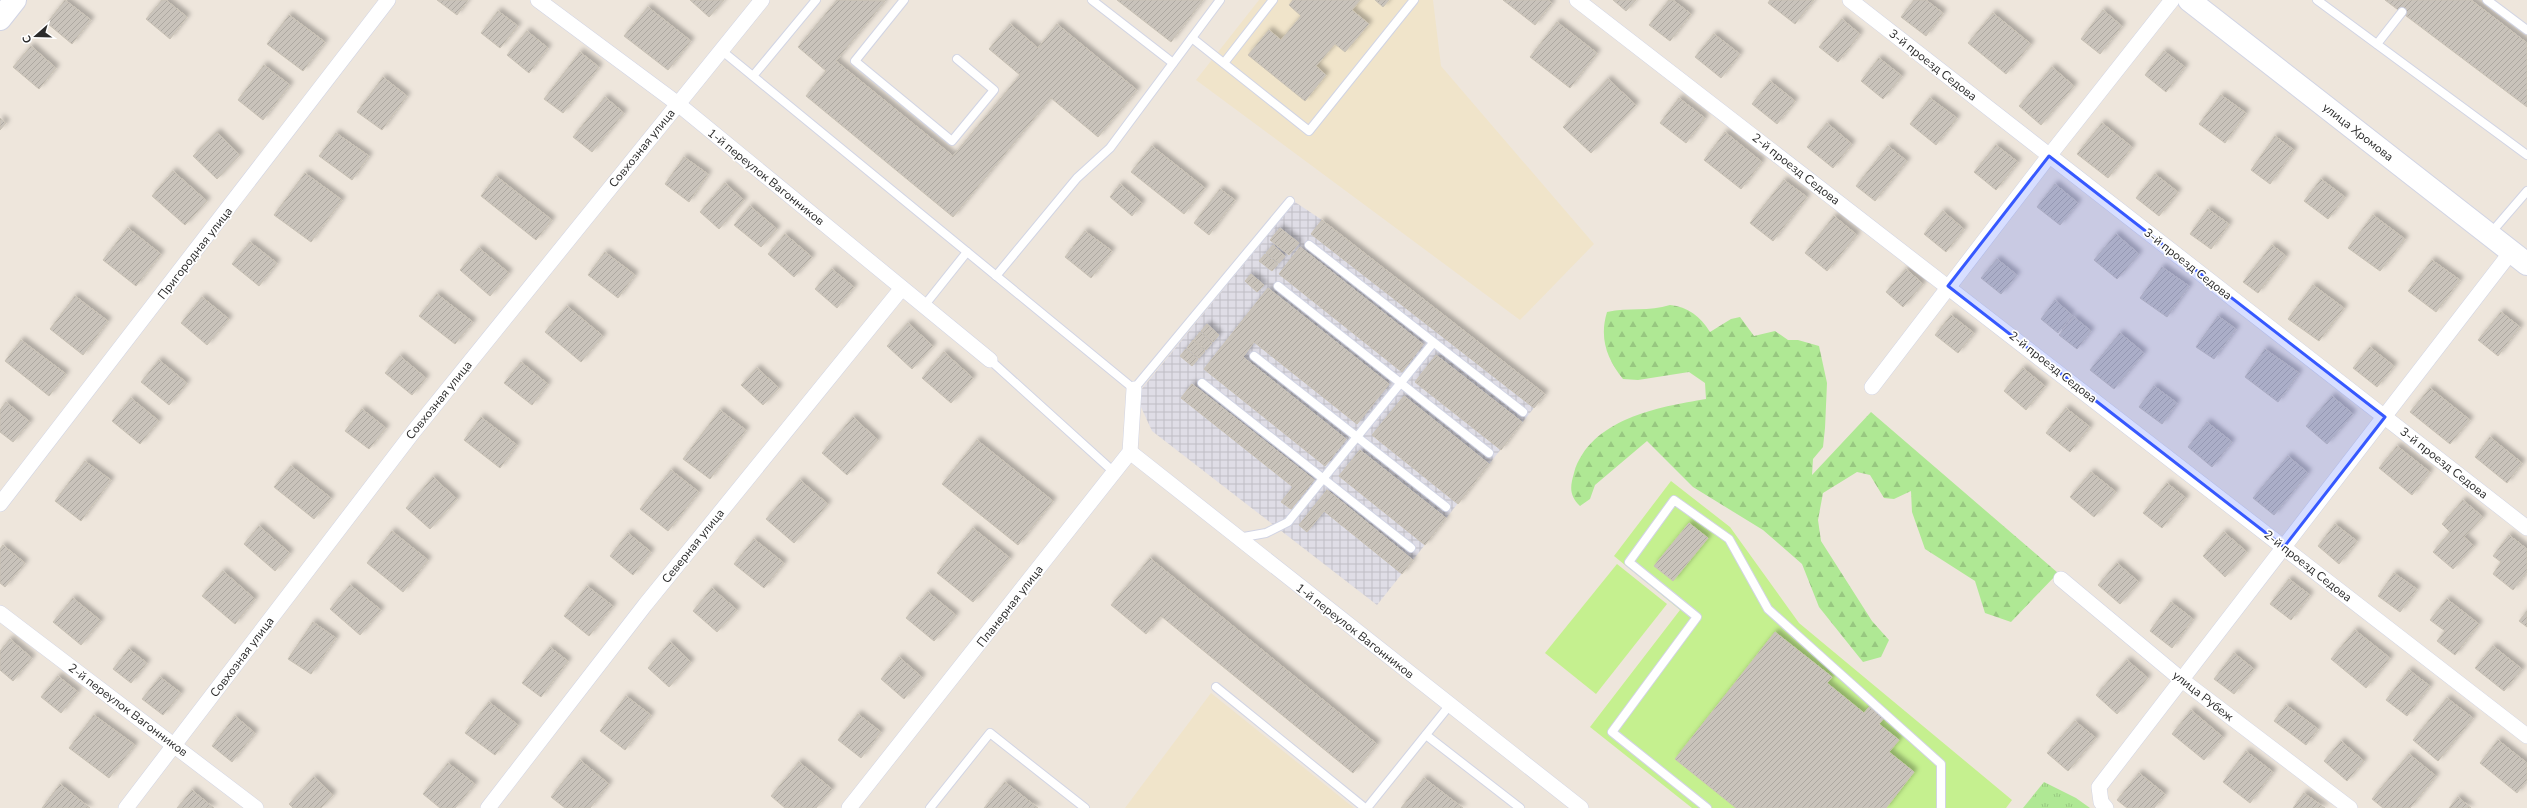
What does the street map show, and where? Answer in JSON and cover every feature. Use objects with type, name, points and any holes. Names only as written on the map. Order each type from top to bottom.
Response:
[{"type":"main road","points":[[0,19],[15,0]]},
{"type":"main road","name":"улица Хромова","points":[[2189,0],[2519,258]]},
{"type":"street","name":"Пригородная улица","points":[[0,504],[388,0]]},
{"type":"street","name":"1-й переулок Вагонников","points":[[538,0],[678,104],[990,360]]},
{"type":"street","name":"Совхозная улица","points":[[126,808],[175,746],[414,431],[762,0]]},
{"type":"street","name":"2-й проезд Седова","points":[[1577,0],[2527,736]]},
{"type":"street","name":"3-й проезд Седова","points":[[1850,0],[2527,528]]},
{"type":"street","points":[[1872,387],[1948,286],[2172,0]]},
{"type":"street","points":[[2106,808],[2101,802],[2098,788],[2384,417],[2519,258]]},
{"type":"street","name":"Северная улица","points":[[488,808],[645,605],[902,288]]},
{"type":"street","points":[[1130,452],[1134,389]]},
{"type":"street","name":"1-й переулок Вагонников","points":[[1130,452],[1449,706],[1581,808]]},
{"type":"street","name":"Планерная улица","points":[[849,808],[1115,473],[1130,452]]},
{"type":"street","name":"улица Рубеж","points":[[2060,579],[2182,680],[2350,808]]},
{"type":"street","name":"2-й переулок Вагонников","points":[[0,613],[256,808]]},
{"type":"lane","points":[[753,76],[816,0]]},
{"type":"lane","points":[[904,0],[855,61],[952,141],[994,90],[957,59]]},
{"type":"lane","points":[[1092,0],[1173,63]]},
{"type":"lane","points":[[996,276],[1077,178],[1110,148],[1220,0]]},
{"type":"lane","points":[[1224,64],[1273,0]]},
{"type":"lane","points":[[1192,38],[1309,131],[1414,0]]},
{"type":"lane","points":[[2317,0],[2527,155]]},
{"type":"lane","points":[[2487,0],[2527,30]]},
{"type":"lane","points":[[2377,44],[2402,12]]},
{"type":"lane","points":[[721,50],[1134,389],[1290,201]]},
{"type":"lane","points":[[2490,235],[2527,191]]},
{"type":"lane","points":[[1309,245],[1523,412]]},
{"type":"lane","points":[[924,306],[967,252]]},
{"type":"lane","points":[[1278,286],[1489,453]]},
{"type":"lane","points":[[1238,538],[1266,533],[1288,522],[1324,480],[1433,343]]},
{"type":"lane","points":[[1254,356],[1446,507]]},
{"type":"lane","points":[[990,360],[1115,473]]},
{"type":"lane","points":[[1202,382],[1411,548]]},
{"type":"lane","points":[[1707,808],[1612,732],[1697,617],[1629,562],[1674,500],[1730,540],[1768,609],[1941,764],[1941,808]]},
{"type":"lane","points":[[1216,687],[1366,808],[1449,706]]},
{"type":"lane","points":[[930,808],[990,733],[1086,808]]},
{"type":"lane","points":[[1426,735],[1520,808]]},
{"type":"highlighted area","points":[[2049,156],[2385,417],[2284,547],[1948,286]]},
{"type":"shaded area","points":[[1259,0],[1433,0],[1441,66],[1594,244],[1520,320],[1196,80]]},
{"type":"shaded area","points":[[1295,202],[1322,220],[1545,394],[1377,605],[1152,431],[1136,396]]},
{"type":"shaded area","points":[[1211,693],[1354,808],[1125,808]]},
{"type":"green space","points":[[1670,305],[1693,313],[1702,321],[1710,332],[1731,319],[1740,317],[1754,336],[1775,331],[1788,340],[1798,340],[1819,346],[1827,383],[1825,428],[1823,447],[1813,459],[1812,475],[1871,412],[2058,573],[2011,622],[1985,613],[1975,581],[1925,549],[1912,512],[1911,491],[1894,499],[1884,498],[1870,475],[1857,472],[1823,493],[1818,520],[1821,541],[1872,621],[1889,640],[1881,657],[1863,662],[1819,607],[1802,564],[1763,530],[1693,487],[1647,441],[1595,485],[1590,499],[1580,506],[1576,502],[1571,491],[1574,473],[1582,455],[1595,440],[1610,428],[1628,419],[1667,406],[1706,399],[1705,383],[1689,372],[1638,380],[1623,379],[1609,356],[1604,339],[1607,312],[1654,308]]},
{"type":"green space","points":[[1671,481],[1730,527],[1799,623],[2012,800],[2006,808],[1692,808],[1590,727],[1680,610],[1614,556]]},
{"type":"green space","points":[[1617,564],[1667,604],[1596,694],[1545,653]]},
{"type":"green space","points":[[2044,782],[2076,798],[2090,808],[2023,808]]},
{"type":"building","points":[[65,0],[91,20],[72,44],[47,23]]},
{"type":"building","points":[[162,0],[166,0],[187,17],[170,39],[146,19]]},
{"type":"building","points":[[437,0],[468,0],[457,15]]},
{"type":"building","points":[[690,0],[724,0],[709,17]]},
{"type":"building","points":[[837,0],[885,1],[836,61],[953,156],[1020,75],[989,49],[1010,24],[1038,48],[1057,24],[1137,90],[1098,137],[1051,98],[953,217],[806,96],[826,71],[798,47]]},
{"type":"building","points":[[1117,0],[1203,0],[1171,42]]},
{"type":"building","points":[[1293,0],[1360,0],[1352,10],[1369,24],[1345,52],[1335,44],[1316,66],[1326,75],[1305,101],[1248,55],[1269,30],[1281,40],[1301,16],[1289,5]]},
{"type":"building","points":[[1375,0],[1389,0],[1383,7]]},
{"type":"building","points":[[1503,0],[1548,0],[1552,3],[1535,25]]},
{"type":"building","points":[[1613,0],[1636,0],[1626,11]]},
{"type":"building","points":[[1669,0],[1673,0],[1691,14],[1670,41],[1649,25]]},
{"type":"building","points":[[1770,0],[1814,0],[1795,24],[1768,3]]},
{"type":"building","points":[[1914,0],[1926,0],[1943,13],[1926,36],[1901,17]]},
{"type":"building","points":[[2385,0],[2471,0],[2527,43],[2527,107]]},
{"type":"building","points":[[648,7],[691,41],[668,70],[624,36]]},
{"type":"building","points":[[2103,10],[2122,26],[2100,54],[2081,39]]},
{"type":"building","points":[[498,11],[518,26],[500,48],[481,33]]},
{"type":"building","points":[[1993,13],[2031,44],[2006,74],[1968,43]]},
{"type":"building","points":[[289,15],[325,42],[303,71],[267,44]]},
{"type":"building","points":[[1842,19],[1860,34],[1838,62],[1819,47]]},
{"type":"building","points":[[1557,22],[1597,53],[1570,88],[1530,57]]},
{"type":"building","points":[[527,31],[548,48],[529,73],[507,55]]},
{"type":"building","points":[[1714,34],[1740,54],[1721,78],[1695,57]]},
{"type":"building","points":[[31,46],[56,68],[39,89],[13,67]]},
{"type":"building","points":[[2164,51],[2185,67],[2166,92],[2145,75]]},
{"type":"building","points":[[580,52],[599,67],[563,113],[544,99]]},
{"type":"building","points":[[1879,58],[1902,76],[1883,99],[1861,81]]},
{"type":"building","points":[[264,65],[290,85],[263,120],[238,100]]},
{"type":"building","points":[[2052,67],[2074,86],[2041,125],[2019,106]]},
{"type":"building","points":[[383,77],[407,96],[382,130],[357,112]]},
{"type":"building","points":[[1608,79],[1636,105],[1591,153],[1563,127]]},
{"type":"building","points":[[1770,81],[1795,101],[1777,124],[1752,104]]},
{"type":"building","points":[[2221,95],[2246,113],[2225,143],[2199,124]]},
{"type":"building","points":[[605,97],[624,113],[592,152],[573,137]]},
{"type":"building","points":[[1679,98],[1705,118],[1686,143],[1660,123]]},
{"type":"building","points":[[1930,98],[1957,118],[1936,145],[1910,124]]},
{"type":"building","points":[[0,118],[6,123],[0,130]]},
{"type":"building","points":[[1827,123],[1852,144],[1833,168],[1807,147]]},
{"type":"building","points":[[2102,123],[2132,147],[2108,178],[2077,154]]},
{"type":"building","points":[[217,132],[240,155],[217,179],[193,156]]},
{"type":"building","points":[[1725,132],[1762,162],[1741,189],[1704,160]]},
{"type":"building","points":[[336,133],[369,156],[352,180],[319,156]]},
{"type":"building","points":[[2275,136],[2294,150],[2270,184],[2251,170]]},
{"type":"building","points":[[1996,145],[2018,162],[1996,190],[1974,172]]},
{"type":"building","points":[[1152,146],[1205,188],[1184,214],[1131,172]]},
{"type":"building","points":[[1888,146],[1907,161],[1875,201],[1856,186]]},
{"type":"building","points":[[684,157],[708,174],[689,202],[665,184]]},
{"type":"building","points":[[173,171],[207,201],[185,225],[152,196]]},
{"type":"building","points":[[305,173],[342,200],[311,242],[274,215]]},
{"type":"building","points":[[2155,174],[2178,192],[2159,216],[2136,198]]},
{"type":"building","points":[[496,176],[552,220],[536,240],[481,196]]},
{"type":"building","points":[[2321,179],[2345,197],[2328,219],[2304,201]]},
{"type":"building","points":[[1784,180],[1807,197],[1773,241],[1750,223]]},
{"type":"building","points":[[725,183],[744,200],[719,229],[700,212]]},
{"type":"building","points":[[1120,184],[1142,203],[1132,216],[1110,197]]},
{"type":"building","points":[[2055,184],[2078,203],[2060,225],[2037,207]]},
{"type":"building","points":[[1220,189],[1235,200],[1209,235],[1194,223]]},
{"type":"building","points":[[750,206],[777,229],[761,247],[734,225]]},
{"type":"building","points":[[2208,209],[2229,224],[2211,249],[2190,234]]},
{"type":"building","points":[[1943,211],[1964,229],[1946,252],[1924,234]]},
{"type":"building","points":[[2373,215],[2405,239],[2380,271],[2348,248]]},
{"type":"building","points":[[1834,216],[1857,235],[1827,271],[1805,253]]},
{"type":"building","points":[[1322,220],[1545,394],[1534,408],[1311,234]]},
{"type":"building","points":[[128,228],[161,254],[136,286],[103,260]]},
{"type":"building","points":[[1280,228],[1299,243],[1289,255],[1270,240]]},
{"type":"building","points":[[1085,231],[1112,251],[1091,278],[1065,257]]},
{"type":"building","points":[[785,234],[812,257],[794,277],[768,254]]},
{"type":"building","points":[[2116,234],[2139,254],[2117,279],[2094,260]]},
{"type":"building","points":[[250,242],[277,263],[259,286],[232,264]]},
{"type":"building","points":[[1273,245],[1285,256],[1279,263],[1266,253]]},
{"type":"building","points":[[2272,245],[2286,256],[2258,293],[2243,282]]},
{"type":"building","points":[[1300,247],[1423,344],[1402,372],[1279,274]]},
{"type":"building","points":[[479,248],[509,273],[490,296],[460,270]]},
{"type":"building","points":[[605,252],[635,275],[618,298],[588,275]]},
{"type":"building","points":[[1265,254],[1278,264],[1272,271],[1259,261]]},
{"type":"building","points":[[1997,259],[2017,275],[2001,294],[1981,278]]},
{"type":"building","points":[[2432,260],[2460,280],[2436,312],[2408,291]]},
{"type":"building","points":[[2162,267],[2189,286],[2167,317],[2140,298]]},
{"type":"building","points":[[832,269],[854,287],[837,308],[815,289]]},
{"type":"building","points":[[1906,269],[1923,284],[1903,307],[1886,292]]},
{"type":"building","points":[[1251,274],[1264,285],[1257,292],[1245,281]]},
{"type":"building","points":[[2313,285],[2344,308],[2319,341],[2288,319]]},
{"type":"building","points":[[1268,288],[1389,384],[1357,424],[1254,342],[1243,357],[1346,439],[1325,466],[1204,369]]},
{"type":"building","points":[[437,294],[473,322],[455,344],[419,316]]},
{"type":"building","points":[[75,296],[108,321],[83,355],[50,329]]},
{"type":"building","points":[[202,297],[229,319],[207,345],[181,323]]},
{"type":"building","points":[[2055,300],[2072,315],[2058,333],[2041,319]]},
{"type":"building","points":[[567,306],[603,336],[581,362],[545,332]]},
{"type":"building","points":[[2501,312],[2520,327],[2498,356],[2478,340]]},
{"type":"building","points":[[1951,315],[1974,333],[1958,353],[1935,335]]},
{"type":"building","points":[[2218,316],[2236,329],[2214,359],[2196,347]]},
{"type":"building","points":[[2074,317],[2091,331],[2077,349],[2059,335]]},
{"type":"building","points":[[908,323],[933,346],[912,369],[887,346]]},
{"type":"building","points":[[1207,324],[1219,335],[1213,342],[1201,331]]},
{"type":"building","points":[[1200,332],[1212,343],[1206,350],[1194,340]]},
{"type":"building","points":[[2120,333],[2144,353],[2114,389],[2090,370]]},
{"type":"building","points":[[21,340],[66,374],[49,396],[5,361]]},
{"type":"building","points":[[1193,340],[1205,351],[1199,358],[1187,348]]},
{"type":"building","points":[[2370,347],[2394,366],[2377,387],[2353,368]]},
{"type":"building","points":[[1186,349],[1198,359],[1192,366],[1180,356]]},
{"type":"building","points":[[2265,349],[2299,373],[2278,402],[2245,377]]},
{"type":"building","points":[[944,352],[973,378],[951,403],[922,378]]},
{"type":"building","points":[[1436,355],[1522,422],[1501,450],[1415,382]]},
{"type":"building","points":[[400,356],[426,378],[412,395],[385,373]]},
{"type":"building","points":[[159,360],[187,383],[169,405],[141,382]]},
{"type":"building","points":[[521,362],[548,384],[532,405],[504,383]]},
{"type":"building","points":[[757,368],[779,388],[763,405],[741,385]]},
{"type":"building","points":[[2023,368],[2045,386],[2026,410],[2004,391]]},
{"type":"building","points":[[1192,384],[1314,480],[1291,509],[1281,502],[1293,487],[1181,398]]},
{"type":"building","points":[[2154,386],[2177,403],[2162,424],[2139,407]]},
{"type":"building","points":[[2430,388],[2470,420],[2450,444],[2410,412]]},
{"type":"building","points":[[1404,396],[1489,464],[1458,504],[1372,435]]},
{"type":"building","points":[[2332,396],[2353,414],[2327,444],[2306,426]]},
{"type":"building","points":[[131,398],[159,421],[140,444],[112,421]]},
{"type":"building","points":[[6,402],[30,422],[13,442],[0,432],[0,410]]},
{"type":"building","points":[[2066,408],[2090,427],[2070,452],[2046,433]]},
{"type":"building","points":[[362,409],[386,428],[369,449],[345,431]]},
{"type":"building","points":[[720,410],[746,430],[710,479],[683,459]]},
{"type":"building","points":[[481,417],[517,445],[500,468],[464,440]]},
{"type":"building","points":[[853,417],[878,440],[847,475],[822,453]]},
{"type":"building","points":[[2207,422],[2232,442],[2212,467],[2188,447]]},
{"type":"building","points":[[2490,437],[2522,463],[2507,483],[2475,457]]},
{"type":"building","points":[[977,440],[1053,501],[1018,545],[942,484]]},
{"type":"building","points":[[2397,446],[2430,472],[2412,495],[2379,468]]},
{"type":"building","points":[[1360,450],[1446,518],[1425,545],[1339,476]]},
{"type":"building","points":[[2288,456],[2308,473],[2274,515],[2253,498]]},
{"type":"building","points":[[85,461],[111,480],[81,521],[55,501]]},
{"type":"building","points":[[291,466],[331,498],[314,519],[274,487]]},
{"type":"building","points":[[671,470],[699,492],[668,531],[640,509]]},
{"type":"building","points":[[2091,472],[2116,492],[2094,517],[2070,497]]},
{"type":"building","points":[[433,477],[457,499],[430,529],[406,508]]},
{"type":"building","points":[[800,480],[828,504],[794,543],[766,519]]},
{"type":"building","points":[[2167,483],[2186,498],[2162,528],[2143,513]]},
{"type":"building","points":[[1327,490],[1413,560],[1402,574],[1324,511],[1307,532],[1299,525]]},
{"type":"building","points":[[2463,500],[2483,517],[2464,537],[2474,546],[2453,569],[2433,552],[2450,532],[2442,524]]},
{"type":"building","points":[[1689,523],[1708,538],[1673,581],[1654,566]]},
{"type":"building","points":[[2335,524],[2357,541],[2339,564],[2318,546]]},
{"type":"building","points":[[259,526],[290,553],[275,571],[244,544]]},
{"type":"building","points":[[973,528],[1010,558],[973,602],[937,573]]},
{"type":"building","points":[[392,531],[428,560],[403,592],[367,563]]},
{"type":"building","points":[[2224,532],[2247,552],[2225,577],[2203,556]]},
{"type":"building","points":[[628,533],[651,552],[633,575],[610,556]]},
{"type":"building","points":[[2509,535],[2527,549],[2527,572],[2513,590],[2493,574],[2501,562],[2493,556]]},
{"type":"building","points":[[754,539],[784,563],[764,588],[734,564]]},
{"type":"building","points":[[3,545],[25,563],[5,587],[0,583],[0,549]]},
{"type":"building","points":[[1150,558],[1377,744],[1353,773],[1161,616],[1146,634],[1111,605]]},
{"type":"building","points":[[2117,563],[2139,582],[2120,604],[2098,585]]},
{"type":"building","points":[[223,571],[255,599],[235,624],[202,596]]},
{"type":"building","points":[[2394,573],[2417,589],[2400,612],[2378,596]]},
{"type":"building","points":[[2289,579],[2310,595],[2291,620],[2270,604]]},
{"type":"building","points":[[350,585],[381,610],[360,635],[330,609]]},
{"type":"building","points":[[587,586],[613,606],[589,636],[564,616]]},
{"type":"building","points":[[712,588],[737,610],[717,632],[693,611]]},
{"type":"building","points":[[928,592],[956,615],[934,641],[906,618]]},
{"type":"building","points":[[73,598],[101,621],[81,645],[53,622]]},
{"type":"building","points":[[2447,599],[2479,624],[2455,655],[2437,641],[2445,631],[2430,620]]},
{"type":"building","points":[[2171,602],[2193,619],[2172,648],[2150,631]]},
{"type":"building","points":[[2527,611],[2527,627],[2519,621]]},
{"type":"building","points":[[313,622],[336,638],[311,674],[288,659]]},
{"type":"building","points":[[2355,630],[2390,658],[2366,688],[2331,659]]},
{"type":"building","points":[[1775,632],[1832,677],[1827,683],[1864,713],[1869,707],[1884,718],[1879,724],[1899,740],[1889,752],[1914,772],[1886,808],[1736,808],[1675,759]]},
{"type":"building","points":[[10,639],[32,658],[13,681],[0,670],[0,651]]},
{"type":"building","points":[[670,642],[691,662],[669,687],[648,668]]},
{"type":"building","points":[[2493,646],[2522,669],[2504,691],[2475,668]]},
{"type":"building","points":[[550,647],[568,661],[541,697],[522,683]]},
{"type":"building","points":[[129,649],[147,663],[131,683],[113,669]]},
{"type":"building","points":[[2234,653],[2254,669],[2234,694],[2214,679]]},
{"type":"building","points":[[899,657],[922,677],[904,699],[881,679]]},
{"type":"building","points":[[2127,660],[2148,678],[2117,714],[2096,695]]},
{"type":"building","points":[[2409,670],[2430,686],[2407,716],[2386,700]]},
{"type":"building","points":[[58,676],[78,692],[61,713],[41,697]]},
{"type":"building","points":[[160,677],[181,693],[163,715],[142,699]]},
{"type":"building","points":[[626,696],[651,715],[625,750],[600,731]]},
{"type":"building","points":[[2447,698],[2473,718],[2438,761],[2413,740]]},
{"type":"building","points":[[489,702],[518,725],[495,755],[465,733]]},
{"type":"building","points":[[2286,705],[2318,729],[2306,745],[2274,721]]},
{"type":"building","points":[[2191,710],[2223,737],[2204,760],[2172,734]]},
{"type":"building","points":[[858,714],[881,732],[861,758],[838,740]]},
{"type":"building","points":[[94,715],[135,745],[109,778],[69,748]]},
{"type":"building","points":[[235,716],[255,733],[232,762],[212,746]]},
{"type":"building","points":[[2075,721],[2096,738],[2068,771],[2047,753]]},
{"type":"building","points":[[2498,740],[2527,763],[2527,780],[2517,793],[2480,763]]},
{"type":"building","points":[[2341,741],[2364,761],[2347,781],[2324,761]]},
{"type":"building","points":[[2246,751],[2273,772],[2250,803],[2223,782]]},
{"type":"building","points":[[2409,754],[2436,776],[2410,808],[2383,808],[2372,799]]},
{"type":"building","points":[[580,760],[609,784],[590,808],[565,808],[551,797]]},
{"type":"building","points":[[799,762],[832,789],[816,808],[785,808],[771,796]]},
{"type":"building","points":[[448,763],[475,784],[455,808],[440,808],[423,794]]},
{"type":"building","points":[[2139,773],[2165,794],[2154,808],[2127,808],[2117,800]]},
{"type":"building","points":[[314,777],[333,795],[321,808],[293,808],[289,804]]},
{"type":"building","points":[[1424,778],[1463,808],[1401,808]]},
{"type":"building","points":[[1005,782],[1038,808],[984,808]]},
{"type":"building","points":[[60,784],[90,808],[42,808]]},
{"type":"building","points":[[192,790],[214,808],[177,808]]},
{"type":"building","points":[[2304,793],[2325,808],[2293,808]]},
{"type":"building","points":[[2458,797],[2471,808],[2449,808]]}]
